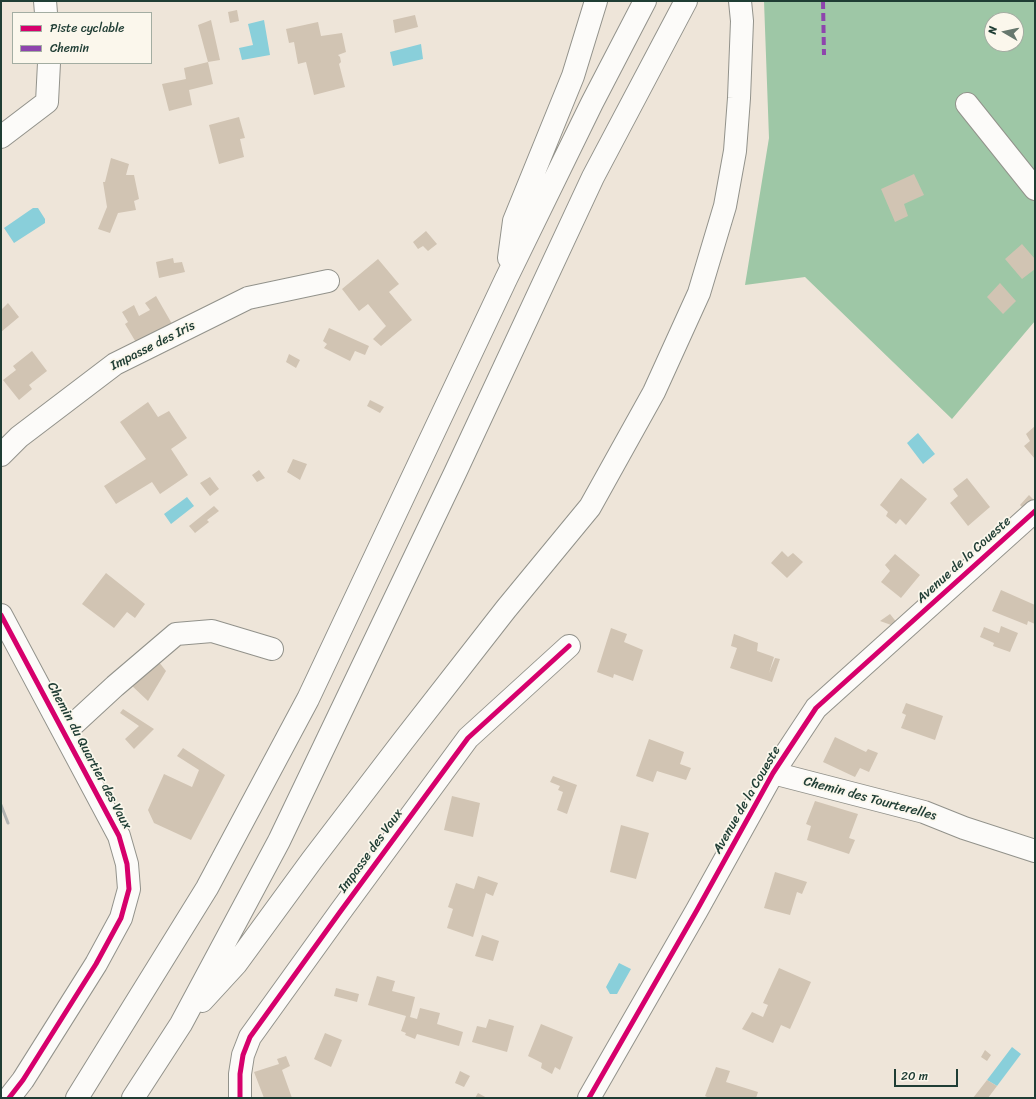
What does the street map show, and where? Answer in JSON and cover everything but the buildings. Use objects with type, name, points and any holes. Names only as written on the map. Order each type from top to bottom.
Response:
[{"type":"main road","points":[[45,1],[46,12]]},
{"type":"main road","points":[[506,279],[514,221],[573,76],[596,1]]},
{"type":"main road","points":[[77,1098],[100,1065],[207,888],[308,699],[506,279],[592,103],[645,1]]},
{"type":"main road","points":[[133,1098],[181,1024],[279,841],[455,473],[593,177],[686,1]]},
{"type":"main road","points":[[181,1024],[236,964],[312,860],[398,748],[594,500],[654,392],[699,292],[725,206],[735,151],[741,11]]},
{"type":"main road","points":[[1,137],[47,102],[49,64]]},
{"type":"main road","points":[[967,104],[1035,189]]},
{"type":"main road","name":"Impasse des Iris","points":[[1,455],[19,436],[115,364],[248,298],[328,281]]},
{"type":"main road","name":"Avenue de la Coueste","points":[[588,1098],[697,910],[773,773],[816,708],[1035,511]]},
{"type":"main road","name":"Chemin du Quartier des Vaux","points":[[1,615],[119,836],[127,864],[129,889],[121,918],[96,964],[23,1080],[9,1098]]},
{"type":"main road","points":[[64,733],[115,686],[176,634],[212,631],[272,649]]},
{"type":"main road","name":"Impasse des Vaux","points":[[240,1098],[242,1056],[250,1037],[340,912],[468,738],[569,646]]},
{"type":"main road","name":"Chemin des Tourterelles","points":[[773,773],[924,812],[964,828],[1035,851]]},
{"type":"green space","points":[[764,1],[1035,1],[1035,321],[952,419],[805,277],[745,285],[769,138]]},
{"type":"water","points":[[264,20],[270,55],[242,60],[239,48],[253,45],[248,24]]},
{"type":"water","points":[[421,44],[423,59],[393,66],[390,52]]},
{"type":"water","points":[[33,208],[38,208],[45,219],[45,223],[14,243],[4,228]]},
{"type":"water","points":[[918,433],[935,454],[923,464],[907,443]]},
{"type":"water","points":[[187,497],[194,506],[171,524],[164,514]]},
{"type":"water","points":[[619,963],[631,969],[617,994],[610,994],[606,987]]},
{"type":"water","points":[[1012,1047],[1021,1054],[997,1086],[987,1080]]},
{"type":"railway","points":[[1,805],[8,823]]},
{"type":"marked path","points":[[823,1],[824,55]]},
{"type":"cycle path","points":[[589,1098],[697,910],[773,773],[816,708],[1035,511]]},
{"type":"cycle path","points":[[1,615],[119,836],[127,864],[129,889],[121,918],[96,964],[23,1080],[9,1098]]},
{"type":"cycle path","points":[[240,1098],[240,1074],[243,1055],[250,1037],[340,912],[468,738],[569,646]]}]
